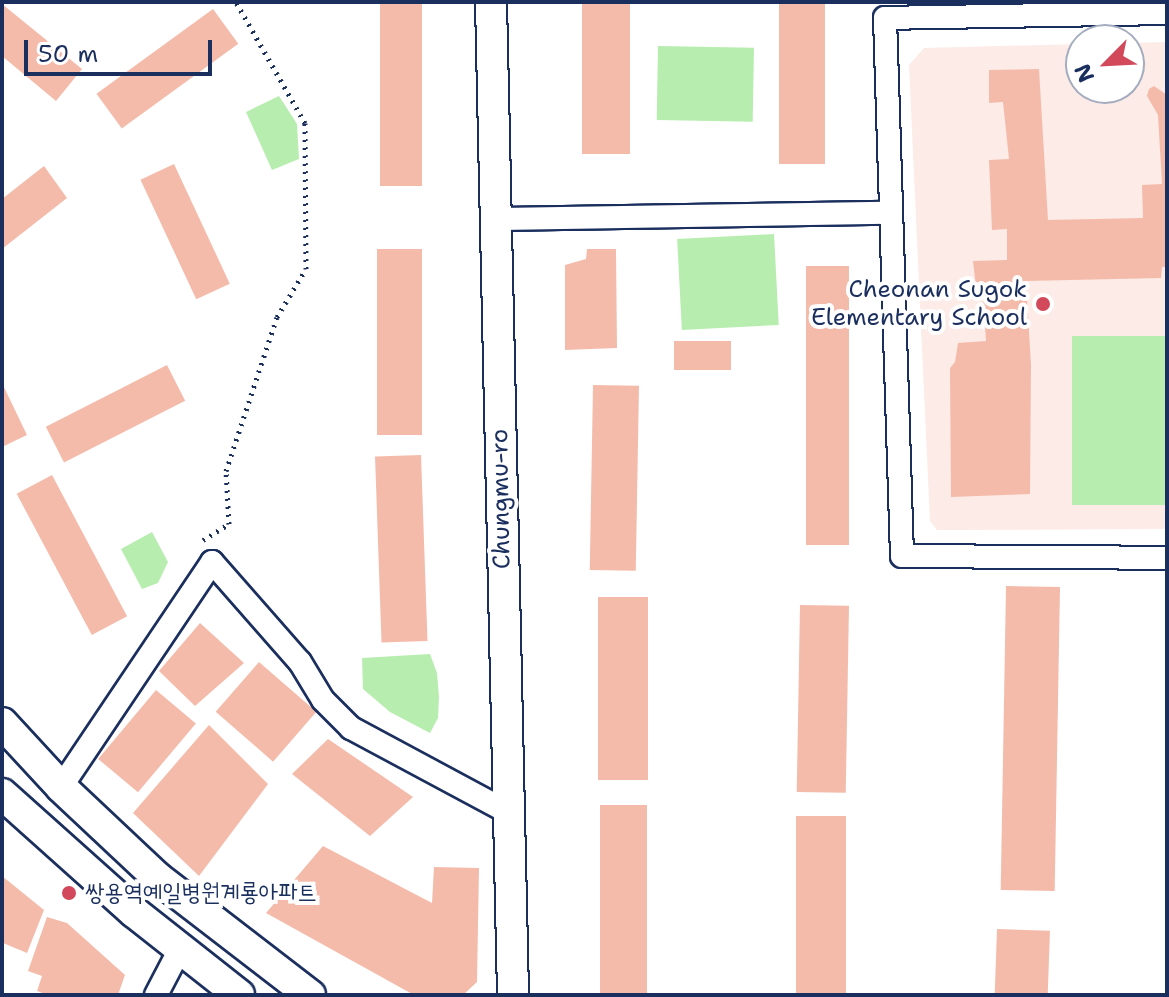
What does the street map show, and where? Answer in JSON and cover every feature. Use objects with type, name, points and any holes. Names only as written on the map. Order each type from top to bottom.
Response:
[{"type":"street","name":"Chungmu-ro","points":[[491,2],[506,811],[513,995]]},
{"type":"street","points":[[1167,13],[885,18],[902,556],[1167,558]]},
{"type":"street","points":[[496,219],[891,213]]},
{"type":"street","points":[[61,787],[212,562],[300,662],[323,700],[351,728],[506,811]]},
{"type":"street","points":[[2,723],[61,787],[158,878],[310,995]]},
{"type":"street","points":[[2,794],[180,949],[239,995]]},
{"type":"street","points":[[156,995],[180,949]]},
{"type":"path","points":[[196,545],[229,524],[226,471],[277,317],[306,269],[305,123],[236,2]]},
{"type":"shaded area","name":"Cheonan Sugok Elementary School","points":[[1167,42],[1167,529],[937,530],[930,521],[909,65],[924,48],[1065,44],[1065,104],[1145,104],[1145,43]]},
{"type":"green space","points":[[658,46],[754,48],[753,122],[657,120]]},
{"type":"green space","points":[[279,96],[297,124],[299,159],[272,170],[246,112]]},
{"type":"green space","points":[[774,234],[779,325],[682,330],[677,239]]},
{"type":"green space","points":[[1072,336],[1167,336],[1167,505],[1072,505]]},
{"type":"green space","points":[[152,532],[168,562],[158,583],[142,589],[121,549]]},
{"type":"green space","points":[[430,654],[437,673],[439,697],[438,718],[430,733],[390,712],[363,689],[362,658]]},
{"type":"building","points":[[380,2],[422,2],[422,186],[380,186]]},
{"type":"building","points":[[582,2],[630,2],[630,154],[582,154]]},
{"type":"building","points":[[779,2],[825,2],[825,164],[779,164]]},
{"type":"building","points":[[2,4],[82,69],[56,101],[2,56]]},
{"type":"building","points":[[213,9],[238,44],[122,128],[97,94]]},
{"type":"building","points":[[1039,69],[1048,220],[1143,218],[1142,185],[1162,184],[1158,115],[1147,96],[1154,86],[1167,95],[1167,267],[1162,267],[1161,278],[1026,281],[1031,365],[1030,494],[951,497],[950,368],[955,362],[958,343],[986,341],[983,294],[977,296],[973,261],[1007,260],[1007,229],[992,230],[989,160],[1009,159],[1003,102],[989,103],[989,70]]},
{"type":"building","points":[[174,164],[230,284],[196,299],[140,180]]},
{"type":"building","points":[[44,166],[67,198],[2,249],[2,199]]},
{"type":"building","points":[[377,249],[422,249],[422,435],[377,435]]},
{"type":"building","points":[[587,249],[616,249],[617,348],[565,350],[565,265],[586,259]]},
{"type":"building","points":[[806,266],[849,266],[849,545],[806,545]]},
{"type":"building","points":[[674,341],[731,341],[731,370],[674,370]]},
{"type":"building","points":[[167,365],[185,401],[64,462],[46,427]]},
{"type":"building","points":[[2,383],[27,435],[2,447]]},
{"type":"building","points":[[593,385],[639,386],[636,571],[590,570]]},
{"type":"building","points":[[421,455],[427,641],[382,642],[375,457]]},
{"type":"building","points":[[52,475],[127,616],[92,635],[17,494]]},
{"type":"building","points":[[1006,586],[1060,587],[1055,891],[1001,890]]},
{"type":"building","points":[[598,597],[648,597],[648,780],[598,780]]},
{"type":"building","points":[[800,605],[849,606],[846,793],[797,792]]},
{"type":"building","points":[[200,623],[244,663],[195,706],[159,671]]},
{"type":"building","points":[[259,662],[316,712],[273,762],[216,712]]},
{"type":"building","points":[[156,690],[196,723],[138,792],[98,759]]},
{"type":"building","points":[[209,725],[268,784],[199,876],[133,813]]},
{"type":"building","points":[[328,739],[413,797],[370,836],[292,774]]},
{"type":"building","points":[[600,805],[647,805],[647,993],[600,993]]},
{"type":"building","points":[[796,816],[846,816],[846,995],[796,995]]},
{"type":"building","points":[[323,846],[432,903],[434,867],[479,868],[477,982],[463,995],[414,995],[266,913]]},
{"type":"building","points":[[2,876],[44,910],[27,953],[3,943]]},
{"type":"building","points":[[47,917],[67,923],[125,975],[118,995],[48,995],[37,991],[42,976],[28,971]]},
{"type":"building","points":[[997,929],[1050,931],[1048,995],[995,995]]},
{"type":"place","name":"Cheonan Sugok Elementary School","points":[[1043,304]]},
{"type":"place","name":"쌍용역예일병원계룡아파트","points":[[69,893]]}]
